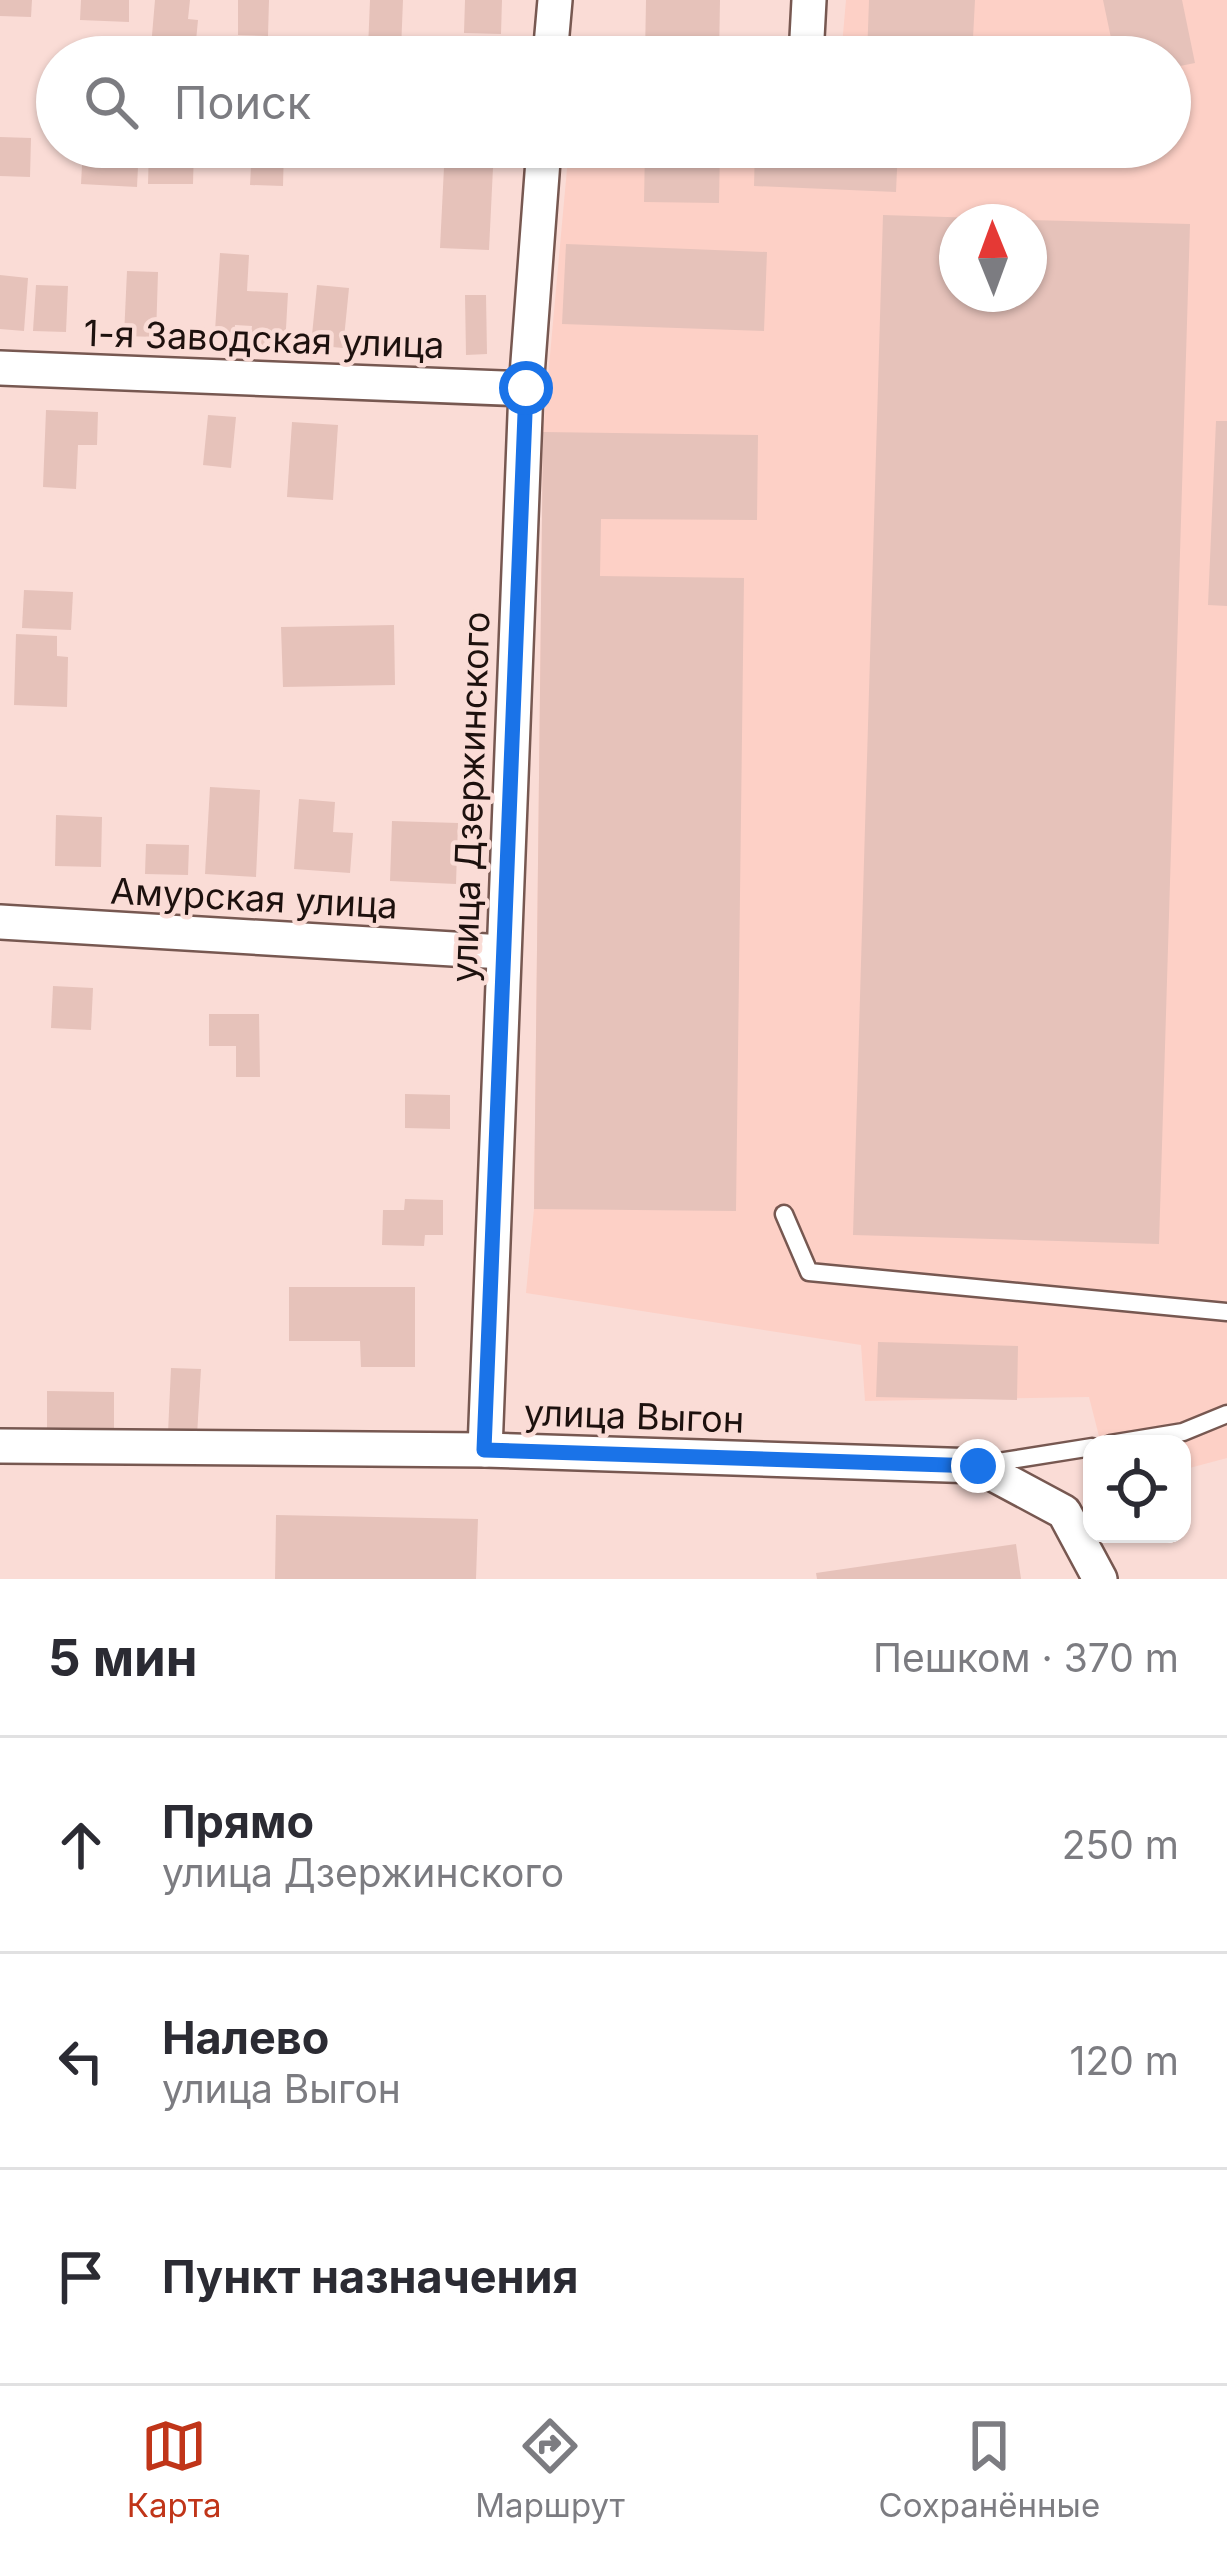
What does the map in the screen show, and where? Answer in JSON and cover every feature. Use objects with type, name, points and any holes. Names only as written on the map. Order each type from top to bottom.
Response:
[{"type":"street","points":[[552,36],[555,0]]},
{"type":"street","points":[[807,36],[809,0]]},
{"type":"street","name":"улица Дзержинского","points":[[484,1450],[526,388],[542,168]]},
{"type":"street","name":"1-я Заводская улица","points":[[0,368],[526,388]]},
{"type":"street","name":"Амурская улица","points":[[0,922],[503,952]]},
{"type":"street","name":"улица Выгон","points":[[0,1446],[484,1450],[978,1466]]},
{"type":"street","points":[[978,1466],[1064,1512],[1100,1579]]},
{"type":"lane","points":[[784,1214],[808,1272],[1227,1312]]},
{"type":"lane","points":[[1165,1435],[1227,1414]]},
{"type":"lane","points":[[978,1466],[1083,1448]]},
{"type":"shaded area","points":[[846,0],[1227,0],[1227,1458],[1191,1468],[1191,1435],[1099,1435],[1089,1397],[865,1401],[861,1345],[526,1293],[534,1209],[543,432],[567,168],[1191,168],[1191,36],[843,36]]},
{"type":"building","points":[[0,0],[32,0],[31,17],[0,16]]},
{"type":"building","points":[[81,0],[129,0],[129,22],[80,20]]},
{"type":"building","points":[[155,0],[190,0],[188,19],[198,20],[196,36],[152,36]]},
{"type":"building","points":[[238,0],[269,0],[268,36],[238,35]]},
{"type":"building","points":[[370,0],[403,0],[402,36],[369,36]]},
{"type":"building","points":[[465,0],[502,0],[501,34],[464,33]]},
{"type":"building","points":[[646,0],[720,0],[719,36],[645,36]]},
{"type":"building","points":[[869,0],[975,0],[973,36],[868,36]]},
{"type":"building","points":[[1103,0],[1182,0],[1189,36],[1111,36]]},
{"type":"building","points":[[0,137],[31,138],[30,177],[0,176]]},
{"type":"building","points":[[82,168],[138,168],[137,187],[81,184]]},
{"type":"building","points":[[148,168],[193,168],[193,184],[148,184]]},
{"type":"building","points":[[251,168],[283,168],[283,186],[250,185]]},
{"type":"building","points":[[444,168],[493,168],[489,250],[440,248]]},
{"type":"building","points":[[645,168],[720,168],[719,203],[644,202]]},
{"type":"building","points":[[754,168],[897,168],[896,192],[754,186]]},
{"type":"building","points":[[883,215],[939,217],[939,312],[1047,312],[1047,220],[1190,224],[1159,1244],[853,1235]]},
{"type":"building","points":[[566,244],[767,252],[764,331],[562,324]]},
{"type":"building","points":[[220,253],[249,255],[247,291],[288,293],[285,346],[250,344],[252,326],[235,325],[235,333],[215,331]]},
{"type":"building","points":[[127,271],[158,272],[156,337],[124,336]]},
{"type":"building","points":[[0,275],[28,278],[24,331],[0,329]]},
{"type":"building","points":[[36,285],[68,286],[66,332],[33,331]]},
{"type":"building","points":[[317,285],[349,288],[343,348],[311,345]]},
{"type":"building","points":[[465,295],[486,295],[487,354],[466,355]]},
{"type":"building","points":[[46,410],[98,412],[97,445],[78,445],[76,489],[43,487]]},
{"type":"building","points":[[208,415],[236,417],[231,468],[203,465]]},
{"type":"building","points":[[1216,421],[1227,421],[1227,606],[1208,605]]},
{"type":"building","points":[[292,422],[338,425],[333,500],[287,497]]},
{"type":"building","points":[[543,432],[758,435],[757,520],[601,519],[600,576],[744,578],[736,1211],[534,1209]]},
{"type":"building","points":[[24,590],[73,592],[71,630],[22,628]]},
{"type":"building","points":[[394,625],[395,685],[283,687],[281,627]]},
{"type":"building","points":[[16,634],[57,636],[57,656],[68,657],[67,707],[14,705]]},
{"type":"building","points":[[210,787],[260,790],[256,877],[205,874]]},
{"type":"building","points":[[299,799],[335,802],[333,832],[353,833],[350,873],[294,869]]},
{"type":"building","points":[[56,815],[102,817],[101,867],[55,866]]},
{"type":"building","points":[[392,821],[458,823],[456,884],[390,881]]},
{"type":"building","points":[[146,844],[189,845],[188,875],[145,874]]},
{"type":"building","points":[[53,986],[93,988],[91,1030],[51,1028]]},
{"type":"building","points":[[209,1014],[259,1014],[260,1077],[236,1077],[236,1046],[209,1046]]},
{"type":"building","points":[[405,1094],[450,1095],[450,1129],[405,1128]]},
{"type":"building","points":[[405,1199],[443,1200],[443,1235],[425,1235],[424,1246],[382,1245],[383,1210],[404,1210]]},
{"type":"building","points":[[289,1287],[415,1287],[415,1367],[361,1367],[360,1341],[289,1341]]},
{"type":"building","points":[[878,1342],[1018,1346],[1017,1400],[876,1397]]},
{"type":"building","points":[[171,1368],[201,1369],[197,1435],[168,1433]]},
{"type":"building","points":[[47,1391],[114,1392],[114,1433],[47,1432]]},
{"type":"building","points":[[276,1515],[478,1519],[476,1579],[275,1579]]},
{"type":"building","points":[[1016,1544],[1021,1579],[817,1579],[816,1573]]},
{"type":"route","points":[[526,388],[484,1450],[978,1466]]}]
